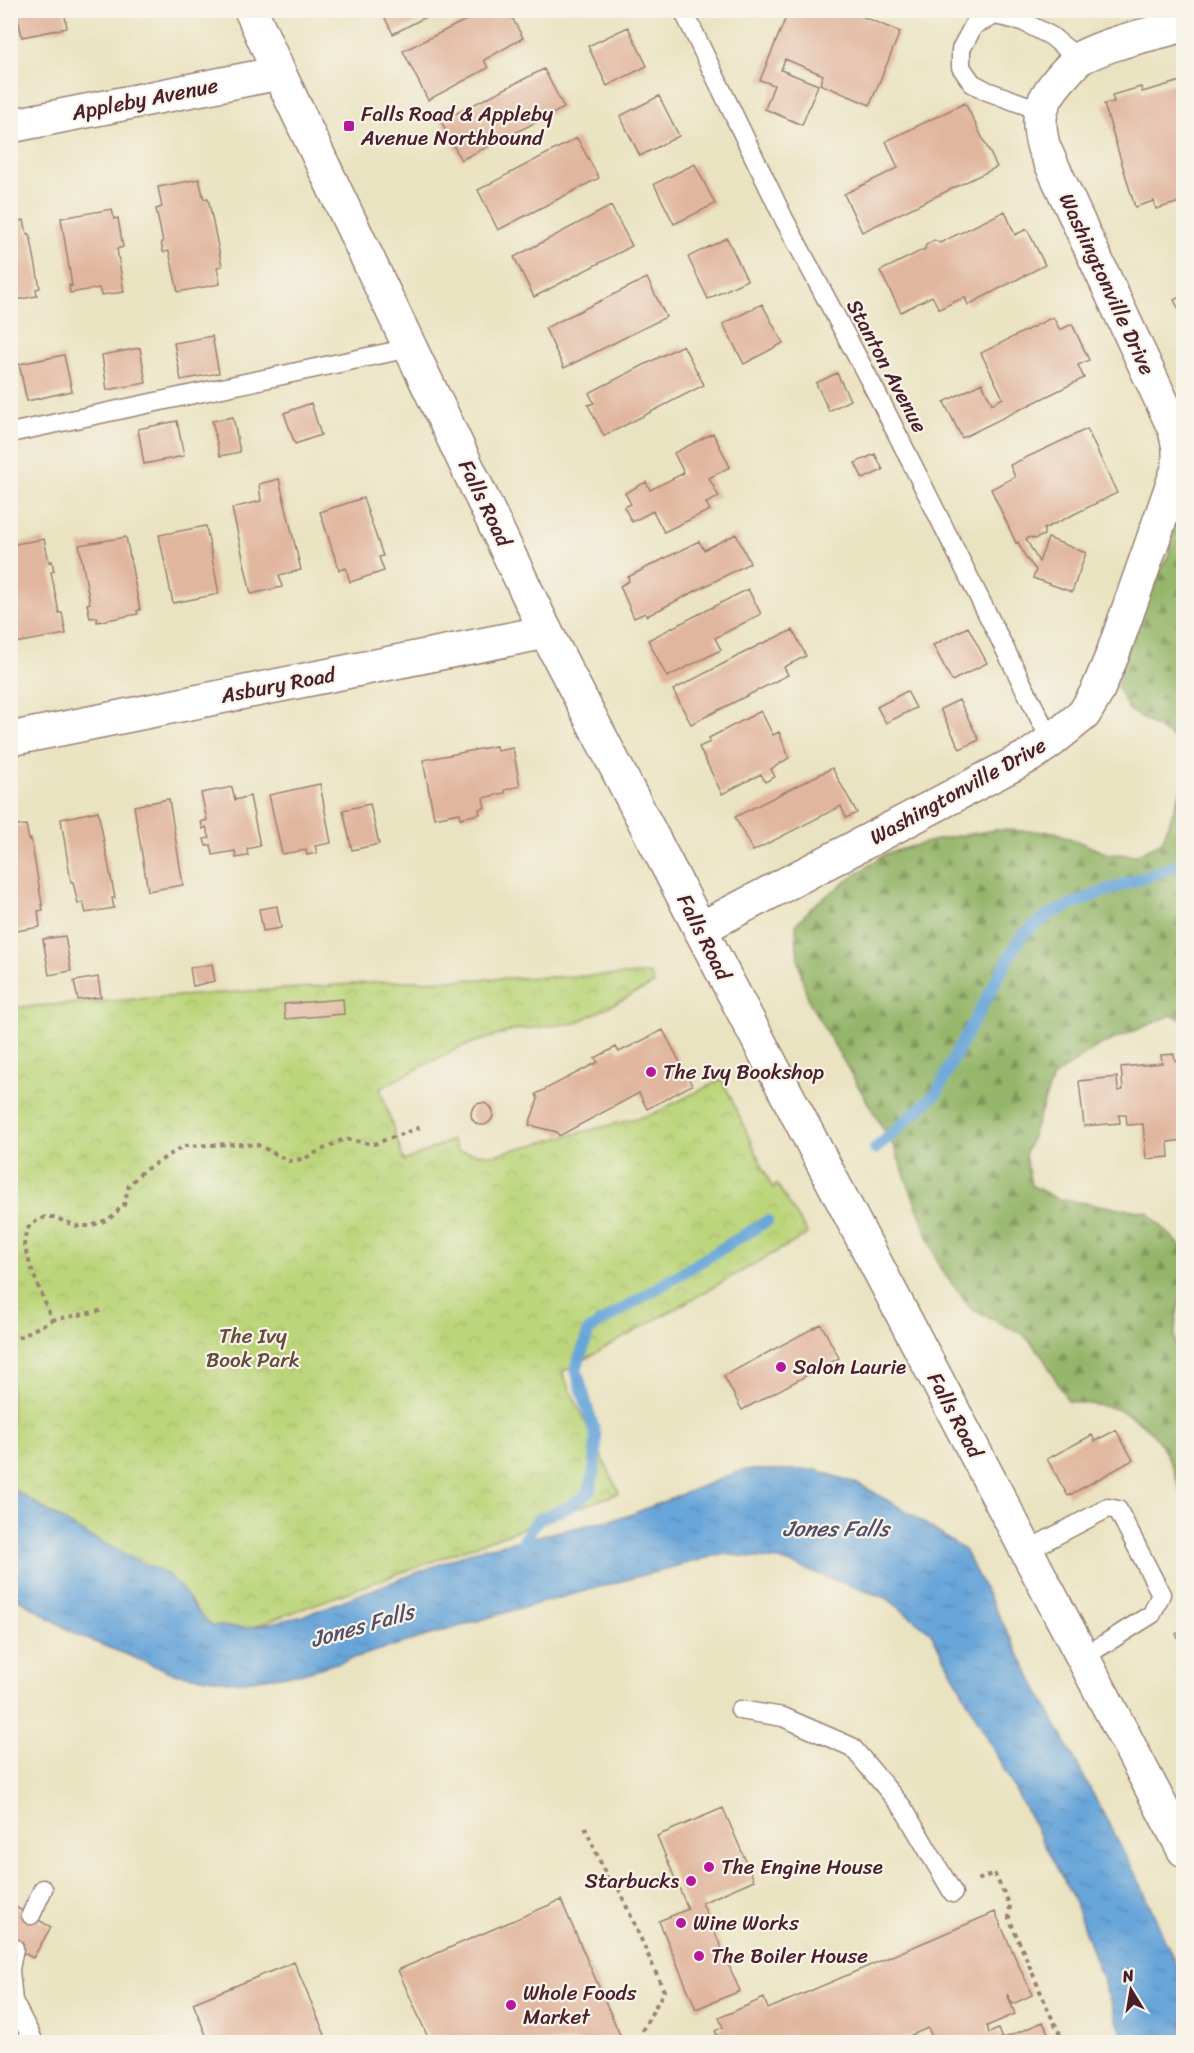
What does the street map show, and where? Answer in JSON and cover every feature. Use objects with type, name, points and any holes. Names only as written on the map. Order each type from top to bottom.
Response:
[{"type":"street","name":"Falls Road","points":[[251,10],[546,632],[1184,1850]]},
{"type":"street","name":"Washingtonville Drive","points":[[700,929],[1031,754],[1084,714],[1097,692],[1112,656],[1179,466],[1179,448],[1171,421],[1044,148],[1038,127],[1041,111],[1051,88],[1079,59],[1101,49],[1184,25]]},
{"type":"street","name":"Appleby Avenue","points":[[10,126],[279,73]]},
{"type":"street","name":"Asbury Road","points":[[10,739],[546,632]]},
{"type":"lane","name":"Stanton Avenue","points":[[683,10],[784,219],[879,398],[1051,741]]},
{"type":"lane","points":[[1041,111],[972,83],[961,67],[961,49],[974,25],[995,15],[1022,21],[1051,36],[1079,59]]},
{"type":"lane","points":[[10,433],[410,348]]},
{"type":"lane","points":[[1026,1551],[1108,1508],[1118,1510],[1161,1594],[1152,1614],[1082,1658]]},
{"type":"lane","points":[[740,1710],[783,1717],[852,1747],[903,1808],[953,1893]]},
{"type":"lane","points":[[31,1915],[43,1889]]},
{"type":"lane","points":[[14,1948],[10,1970],[13,2001],[33,2043]]},
{"type":"path","points":[[52,1320],[24,1246],[26,1231],[31,1224],[45,1217],[53,1217],[77,1226],[91,1226],[109,1220],[124,1205],[129,1185],[143,1171],[184,1146],[236,1143],[258,1145],[289,1161],[303,1160],[344,1139],[374,1144],[421,1127]]},
{"type":"path","points":[[10,1342],[52,1320],[105,1310]]},
{"type":"path","points":[[585,1827],[609,1882],[618,1887],[664,1991],[643,2029],[649,2043]]},
{"type":"path","points":[[953,1893],[994,1873],[1010,1905],[1010,1917],[1014,1928],[1064,2043]]},
{"type":"green space","points":[[1183,477],[1183,751],[1177,740],[1129,710],[1117,687],[1138,606],[1168,557]]},
{"type":"green space","points":[[1183,785],[1183,1020],[1172,1015],[1098,1046],[1053,1077],[1025,1156],[1031,1185],[1057,1199],[1147,1212],[1183,1248],[1184,1278],[1176,1324],[1175,1345],[1183,1364],[1183,1501],[1170,1461],[1164,1449],[1147,1428],[1123,1412],[1104,1406],[1068,1401],[1041,1354],[1023,1334],[972,1310],[940,1268],[894,1147],[810,1004],[799,964],[796,924],[815,904],[885,854],[939,839],[995,830],[1055,832],[1108,854],[1136,855],[1162,842]]},
{"type":"green space","name":"The Ivy Book Park","points":[[650,974],[654,984],[576,1023],[514,1030],[460,1047],[380,1088],[404,1161],[452,1140],[457,1151],[493,1155],[653,1114],[722,1079],[773,1189],[777,1184],[808,1234],[562,1372],[619,1493],[250,1628],[213,1626],[197,1612],[185,1593],[11,1488],[10,1008],[382,982]]},
{"type":"water","name":"Jones Falls","points":[[743,1470],[817,1470],[861,1485],[912,1515],[964,1550],[1142,1887],[1183,1981],[1183,2042],[1125,2042],[1073,1898],[931,1633],[888,1599],[780,1560],[721,1554],[507,1612],[303,1673],[236,1682],[173,1673],[77,1635],[11,1594],[11,1488],[81,1532],[170,1576],[185,1593],[197,1612],[213,1626],[250,1628],[303,1616],[477,1550],[627,1516]]},
{"type":"building","points":[[16,10],[64,10],[67,28],[22,37]]},
{"type":"building","points":[[102,10],[117,10],[117,11],[103,15]]},
{"type":"building","points":[[381,10],[439,10],[393,34]]},
{"type":"building","points":[[486,10],[508,10],[523,38],[484,60],[488,68],[428,100],[403,51]]},
{"type":"building","points":[[789,10],[847,10],[900,32],[870,105],[820,84],[823,75],[785,59],[781,70],[818,85],[802,125],[765,109],[774,85],[760,80]]},
{"type":"building","points":[[628,27],[647,66],[607,86],[588,46]]},
{"type":"building","points":[[544,69],[564,108],[461,160],[441,121]]},
{"type":"building","points":[[1181,81],[1184,90],[1184,201],[1156,209],[1154,201],[1135,207],[1104,104],[1114,102],[1112,95],[1141,87],[1142,92]]},
{"type":"building","points":[[659,96],[679,136],[640,156],[620,116]]},
{"type":"building","points":[[965,103],[997,167],[862,232],[844,194],[898,168],[886,141]]},
{"type":"building","points":[[577,138],[599,178],[498,230],[478,190]]},
{"type":"building","points":[[695,164],[715,204],[674,224],[654,184]]},
{"type":"building","points":[[199,179],[204,199],[208,198],[222,266],[217,267],[220,284],[178,292],[169,251],[163,252],[161,242],[163,242],[156,209],[162,207],[158,187]]},
{"type":"building","points":[[611,206],[632,246],[534,297],[514,257]]},
{"type":"building","points":[[112,209],[114,219],[118,218],[123,247],[117,249],[124,292],[101,295],[99,288],[70,293],[69,285],[72,286],[61,218]]},
{"type":"building","points":[[1005,211],[1015,235],[1027,229],[1045,265],[968,305],[965,297],[939,309],[932,296],[901,312],[880,271],[925,249],[926,245],[934,240],[940,243]]},
{"type":"building","points":[[24,220],[27,234],[30,234],[40,288],[36,289],[37,296],[10,301],[10,223]]},
{"type":"building","points":[[727,238],[747,280],[708,299],[688,257]]},
{"type":"building","points":[[647,278],[666,317],[564,368],[545,328]]},
{"type":"building","points":[[1184,295],[1184,319],[1174,300]]},
{"type":"building","points":[[762,304],[783,343],[744,364],[723,324]]},
{"type":"building","points":[[1053,317],[1060,330],[1072,324],[1089,360],[1078,365],[1084,378],[962,438],[944,402],[982,383],[992,404],[1003,398],[981,353]]},
{"type":"building","points":[[212,336],[219,373],[181,380],[174,343]]},
{"type":"building","points":[[683,345],[704,385],[604,436],[588,405],[594,403],[589,393]]},
{"type":"building","points":[[140,348],[146,383],[107,390],[102,355]]},
{"type":"building","points":[[64,355],[72,391],[27,401],[19,364]]},
{"type":"building","points":[[837,373],[850,400],[829,411],[816,383]]},
{"type":"building","points":[[311,403],[321,435],[295,444],[284,413]]},
{"type":"building","points":[[233,417],[240,452],[220,456],[212,421]]},
{"type":"building","points":[[177,421],[184,456],[144,464],[138,429]]},
{"type":"building","points":[[1087,429],[1117,493],[1044,529],[1044,535],[1035,539],[1030,537],[1026,539],[1039,562],[1048,538],[1086,553],[1072,592],[1033,578],[1036,570],[1026,558],[1018,542],[1016,543],[991,489],[1015,477],[1010,465]]},
{"type":"building","points":[[713,433],[730,467],[709,478],[719,497],[706,503],[710,510],[664,532],[653,511],[632,522],[624,507],[631,504],[625,493],[646,482],[650,490],[684,473],[674,453]]},
{"type":"building","points":[[875,454],[883,470],[863,479],[855,463]]},
{"type":"building","points":[[279,479],[301,570],[279,575],[282,587],[251,594],[232,508],[261,501],[259,484]]},
{"type":"building","points":[[363,498],[383,556],[379,557],[384,571],[350,582],[346,568],[339,570],[320,512]]},
{"type":"building","points":[[206,526],[219,594],[173,603],[159,535]]},
{"type":"building","points":[[736,534],[750,563],[647,616],[645,613],[634,618],[620,586],[629,581],[628,577],[699,541],[704,550]]},
{"type":"building","points":[[126,537],[140,610],[137,611],[138,614],[97,622],[97,617],[90,618],[87,604],[90,603],[79,545]]},
{"type":"building","points":[[44,539],[49,562],[52,561],[54,571],[51,572],[59,613],[62,613],[66,634],[15,643],[14,637],[10,638],[10,545]]},
{"type":"building","points":[[748,589],[761,614],[715,638],[721,650],[667,677],[648,640]]},
{"type":"building","points":[[968,627],[987,663],[952,681],[933,645]]},
{"type":"building","points":[[793,630],[806,656],[784,667],[788,675],[691,724],[673,690]]},
{"type":"building","points":[[907,691],[916,708],[886,723],[877,707]]},
{"type":"building","points":[[959,700],[979,740],[960,749],[940,709]]},
{"type":"building","points":[[761,711],[773,735],[779,732],[789,758],[771,769],[775,777],[765,782],[761,774],[722,794],[699,747],[710,742],[709,738]]},
{"type":"building","points":[[496,746],[497,751],[513,748],[520,786],[505,790],[505,793],[483,798],[485,808],[479,809],[480,814],[460,818],[460,813],[434,818],[423,760]]},
{"type":"building","points":[[832,768],[857,813],[846,818],[841,806],[753,851],[735,817]]},
{"type":"building","points":[[320,784],[331,843],[315,846],[317,853],[307,855],[306,850],[282,854],[269,795]]},
{"type":"building","points":[[232,787],[235,800],[250,796],[260,846],[247,849],[248,856],[236,858],[235,851],[213,855],[211,845],[206,846],[204,839],[210,838],[206,827],[203,829],[201,822],[207,820],[201,793]]},
{"type":"building","points":[[169,799],[183,885],[148,891],[134,806]]},
{"type":"building","points":[[370,804],[379,844],[352,850],[343,810]]},
{"type":"building","points":[[98,811],[115,898],[112,898],[114,908],[86,913],[83,902],[78,904],[73,882],[71,882],[61,819]]},
{"type":"building","points":[[26,825],[29,840],[31,839],[43,910],[38,911],[40,927],[10,932],[10,827]]},
{"type":"building","points":[[277,906],[281,928],[263,931],[259,909]]},
{"type":"building","points":[[65,936],[71,971],[49,975],[43,939]]},
{"type":"building","points":[[212,964],[215,981],[193,986],[190,968]]},
{"type":"building","points":[[98,977],[101,997],[78,1000],[74,981]]},
{"type":"building","points":[[343,999],[344,1014],[285,1019],[284,1004]]},
{"type":"building","points":[[663,1030],[692,1085],[647,1109],[639,1093],[559,1136],[557,1132],[529,1125],[538,1099],[536,1094],[598,1062],[595,1058],[616,1047],[619,1052]]},
{"type":"building","points":[[1174,1054],[1175,1061],[1184,1061],[1184,1140],[1168,1142],[1169,1157],[1146,1159],[1143,1124],[1127,1125],[1126,1115],[1119,1115],[1120,1123],[1084,1126],[1079,1081],[1117,1077],[1118,1091],[1123,1090],[1121,1067],[1162,1063],[1161,1055]]},
{"type":"building","points":[[482,1103],[490,1106],[493,1114],[490,1122],[482,1125],[474,1122],[471,1114],[474,1106]]},
{"type":"building","name":"Salon Laurie","points":[[821,1324],[839,1358],[742,1410],[724,1376]]},
{"type":"building","points":[[1116,1430],[1133,1460],[1068,1496],[1047,1459],[1092,1435],[1095,1441]]},
{"type":"building","points":[[1184,1630],[1184,1648],[1176,1634]]},
{"type":"building","points":[[723,1808],[754,1880],[702,1903],[740,1991],[696,2009],[659,1921],[688,1909],[657,1836]]},
{"type":"building","name":"Whole Foods Market","points":[[561,1900],[623,2042],[430,2042],[398,1970]]},
{"type":"building","points":[[10,1904],[51,1927],[33,1958],[10,1946]]},
{"type":"building","points":[[995,1912],[1032,1995],[1013,2004],[1007,1994],[1015,2014],[987,2026],[989,2033],[998,2029],[1002,2039],[1043,2022],[1052,2042],[934,2042],[928,2028],[895,2042],[701,2042],[717,2036],[715,2031],[723,2027],[719,2018],[764,1998],[768,2009]]},
{"type":"building","points":[[294,1962],[328,2042],[209,2042],[193,2003]]},
{"type":"waterway","points":[[875,1149],[937,1093],[953,1059],[1021,936],[1050,914],[1184,861]]},
{"type":"waterway","points":[[525,1555],[524,1540],[538,1519],[567,1508],[589,1493],[595,1466],[596,1437],[576,1369],[589,1330],[767,1221]]},
{"type":"place","name":"Falls Road & Appleby Avenue Northbound","points":[[349,126]]},
{"type":"place","name":"The Ivy Bookshop","points":[[651,1072]]},
{"type":"place","name":"Salon Laurie","points":[[781,1367]]},
{"type":"place","name":"The Engine House","points":[[709,1867]]},
{"type":"place","name":"Starbucks","points":[[691,1881]]},
{"type":"place","name":"Wine Works","points":[[681,1923]]},
{"type":"place","name":"The Boiler House","points":[[699,1956]]},
{"type":"place","name":"Whole Foods Market","points":[[511,2005]]}]
